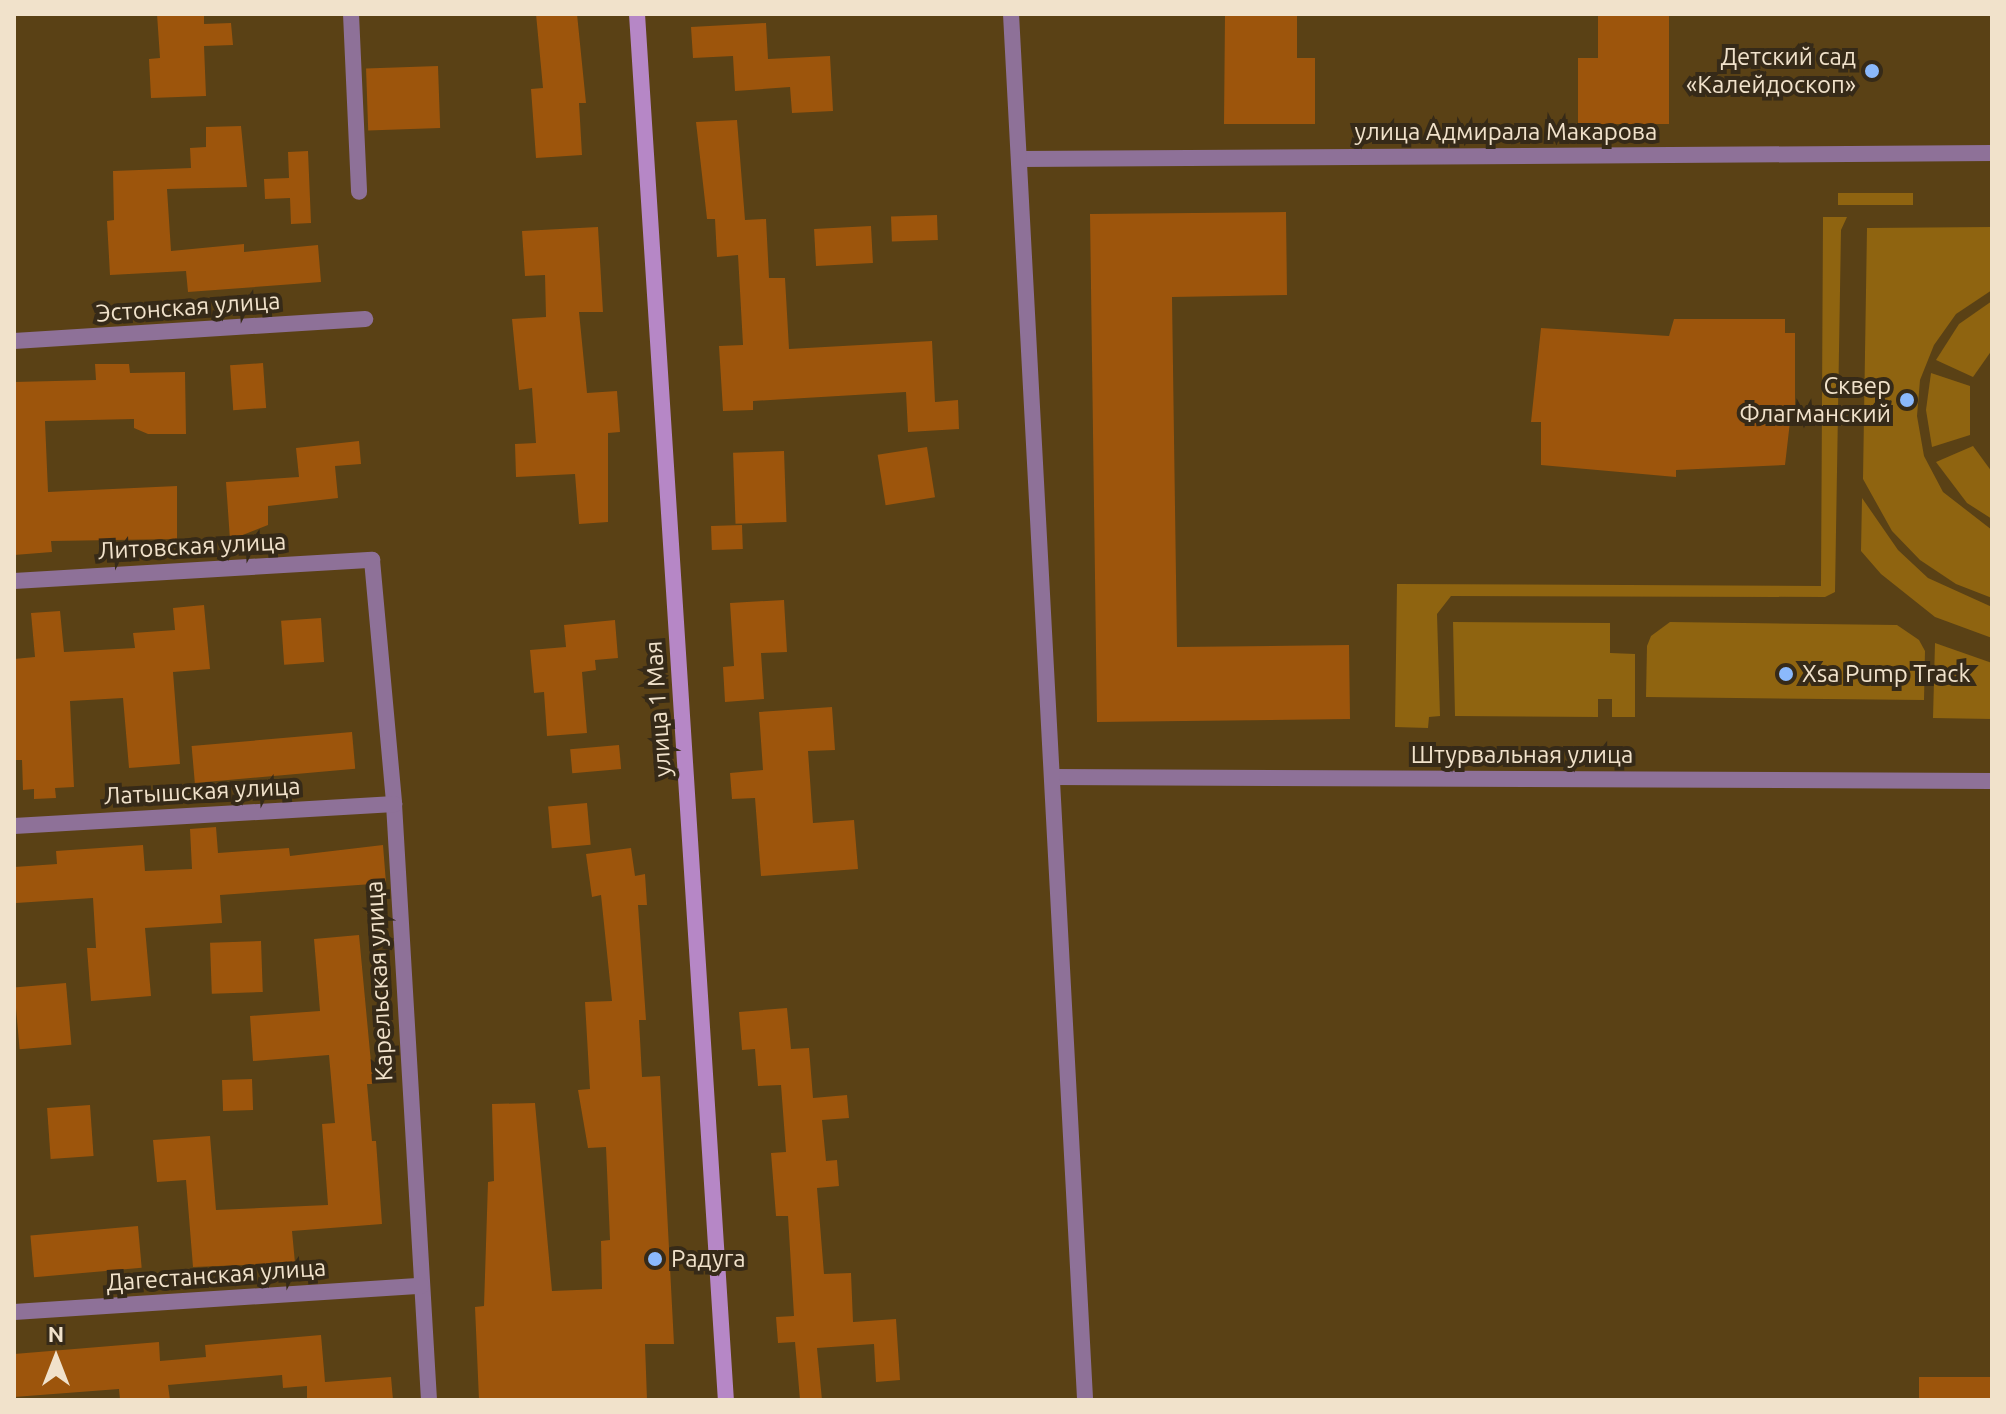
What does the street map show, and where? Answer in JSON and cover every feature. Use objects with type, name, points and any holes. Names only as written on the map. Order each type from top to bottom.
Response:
[{"type":"main road","name":"улица 1 Мая","points":[[637,14],[726,1400]]},
{"type":"street","points":[[351,14],[359,192]]},
{"type":"street","points":[[1011,14],[1085,1400]]},
{"type":"street","name":"улица Адмирала Макарова","points":[[1021,159],[1992,153]]},
{"type":"street","name":"Эстонская улица","points":[[14,341],[365,319]]},
{"type":"street","name":"Литовская улица","points":[[14,581],[372,560]]},
{"type":"street","name":"Карельская улица","points":[[372,560],[394,804],[429,1400]]},
{"type":"street","name":"Штурвальная улица","points":[[1052,777],[1992,781]]},
{"type":"street","name":"Латышская улица","points":[[14,826],[394,804]]},
{"type":"street","name":"Дагестанская улица","points":[[14,1312],[421,1286]]},
{"type":"shaded area","points":[[1838,193],[1913,193],[1913,205],[1838,205]]},
{"type":"shaded area","points":[[1823,217],[1847,217],[1841,230],[1835,592],[1825,597],[1451,596],[1437,614],[1440,716],[1429,717],[1428,728],[1395,727],[1397,584],[1821,586]]},
{"type":"shaded area","points":[[1992,227],[1992,290],[1956,314],[1934,345],[1920,380],[1917,416],[1924,456],[1943,492],[1992,530],[1992,598],[1956,584],[1920,560],[1892,531],[1863,479],[1867,228]]},
{"type":"shaded area","points":[[1992,301],[1992,350],[1973,377],[1936,360],[1959,324]]},
{"type":"shaded area","points":[[1931,373],[1970,386],[1970,435],[1932,447],[1926,410]]},
{"type":"shaded area","points":[[1973,446],[1992,472],[1992,519],[1967,503],[1936,462]]},
{"type":"shaded area","points":[[1862,498],[1898,550],[1928,578],[1992,607],[1992,638],[1935,617],[1881,574],[1861,551]]},
{"type":"shaded area","points":[[1453,622],[1610,623],[1610,653],[1635,654],[1635,717],[1612,717],[1612,699],[1598,699],[1598,717],[1455,716]]},
{"type":"shaded area","name":"Xsa Pump Track","points":[[1670,622],[1897,625],[1919,640],[1925,651],[1924,700],[1646,697],[1647,646],[1651,636]]},
{"type":"shaded area","points":[[1935,643],[1992,663],[1992,719],[1933,718]]},
{"type":"building","points":[[157,14],[204,14],[204,24],[231,23],[233,45],[204,46],[206,96],[151,98],[149,59],[160,58]]},
{"type":"building","points":[[536,14],[577,14],[586,103],[579,103],[582,155],[536,158],[531,89],[543,88]]},
{"type":"building","points":[[1225,14],[1297,14],[1297,58],[1315,58],[1315,124],[1224,124]]},
{"type":"building","points":[[1598,14],[1669,14],[1669,124],[1578,124],[1578,58],[1598,58]]},
{"type":"building","points":[[766,23],[768,59],[830,56],[833,111],[792,113],[790,87],[735,91],[733,56],[693,58],[691,27]]},
{"type":"building","points":[[438,66],[440,128],[368,130],[366,69]]},
{"type":"building","points":[[737,120],[745,220],[766,219],[769,278],[785,278],[789,349],[932,341],[935,402],[958,400],[959,429],[908,432],[906,392],[753,401],[753,410],[723,411],[719,346],[743,345],[738,255],[717,257],[715,219],[707,219],[696,122]]},
{"type":"building","points":[[241,126],[247,187],[167,189],[171,251],[244,244],[244,252],[318,245],[321,282],[188,292],[186,271],[110,275],[107,221],[114,220],[113,171],[191,168],[190,148],[206,147],[206,127]]},
{"type":"building","points":[[308,151],[311,223],[291,224],[290,198],[265,199],[264,179],[289,178],[288,152]]},
{"type":"building","points":[[1286,212],[1287,295],[1172,297],[1177,647],[1349,645],[1350,719],[1097,722],[1090,214]]},
{"type":"building","points":[[937,215],[938,240],[892,242],[891,217]]},
{"type":"building","points":[[871,226],[873,263],[816,266],[814,229]]},
{"type":"building","points":[[598,227],[603,312],[579,312],[587,393],[617,391],[620,432],[608,433],[608,522],[579,524],[575,474],[516,477],[515,444],[536,443],[532,388],[519,390],[512,319],[546,317],[545,275],[525,276],[522,231]]},
{"type":"building","points":[[1674,319],[1785,319],[1785,333],[1795,333],[1795,413],[1791,413],[1785,465],[1676,470],[1676,477],[1541,465],[1541,422],[1531,422],[1541,328],[1669,336]]},
{"type":"building","points":[[263,363],[266,408],[233,410],[230,365]]},
{"type":"building","points":[[95,364],[129,364],[130,373],[185,372],[186,434],[148,434],[134,428],[134,419],[45,421],[48,492],[177,486],[177,539],[51,541],[52,552],[14,555],[14,382],[96,380]]},
{"type":"building","points":[[359,441],[361,464],[335,466],[338,498],[268,506],[268,525],[230,540],[226,482],[299,477],[296,448]]},
{"type":"building","points":[[927,447],[935,497],[886,505],[878,455]]},
{"type":"building","points":[[784,451],[786,522],[736,524],[733,453]]},
{"type":"building","points":[[742,525],[743,549],[712,550],[711,526]]},
{"type":"building","points":[[784,600],[787,652],[761,653],[764,699],[725,702],[723,667],[734,666],[730,603]]},
{"type":"building","points":[[204,605],[210,669],[173,672],[180,764],[129,768],[123,698],[70,701],[74,787],[55,788],[56,798],[34,799],[34,789],[23,790],[22,760],[14,760],[14,659],[35,657],[31,613],[60,611],[64,652],[135,648],[133,633],[175,630],[173,608]]},
{"type":"building","points":[[321,618],[324,662],[284,665],[281,621]]},
{"type":"building","points":[[615,620],[618,658],[595,660],[596,670],[582,672],[587,733],[547,736],[544,692],[534,693],[530,650],[566,647],[564,625]]},
{"type":"building","points":[[832,707],[835,750],[808,751],[813,823],[854,820],[858,869],[761,876],[755,798],[732,799],[730,773],[763,770],[759,712]]},
{"type":"building","points":[[352,732],[355,769],[195,783],[192,746]]},
{"type":"building","points":[[619,745],[621,769],[572,773],[570,749]]},
{"type":"building","points":[[587,803],[591,845],[552,848],[548,806]]},
{"type":"building","points":[[216,827],[218,853],[289,848],[290,856],[383,845],[386,883],[220,895],[222,923],[145,928],[151,996],[91,1001],[87,948],[96,948],[93,898],[16,903],[14,867],[57,864],[56,851],[143,845],[145,871],[192,869],[190,829]]},
{"type":"building","points":[[631,848],[635,876],[645,874],[647,905],[638,905],[646,1020],[639,1020],[642,1077],[660,1076],[674,1344],[645,1344],[647,1400],[479,1400],[475,1307],[484,1306],[488,1182],[494,1181],[492,1104],[535,1103],[552,1291],[602,1289],[601,1241],[610,1240],[606,1147],[588,1148],[578,1090],[590,1089],[585,1002],[612,1001],[601,895],[592,897],[586,854]]},
{"type":"building","points":[[359,935],[373,1084],[367,1084],[372,1141],[376,1141],[382,1224],[292,1231],[295,1263],[193,1267],[186,1180],[157,1182],[153,1140],[210,1136],[216,1210],[328,1205],[322,1124],[335,1123],[329,1055],[253,1061],[250,1016],[320,1011],[314,939]]},
{"type":"building","points":[[261,941],[263,992],[212,994],[210,943]]},
{"type":"building","points":[[66,983],[71,1045],[20,1049],[14,988]]},
{"type":"building","points":[[787,1008],[791,1049],[809,1048],[813,1098],[847,1095],[849,1118],[822,1120],[826,1161],[837,1160],[839,1186],[817,1188],[824,1274],[851,1273],[853,1322],[896,1319],[900,1380],[876,1382],[874,1344],[817,1348],[822,1400],[800,1400],[795,1342],[778,1343],[776,1317],[794,1316],[788,1216],[776,1216],[771,1153],[786,1152],[781,1085],[758,1086],[755,1049],[742,1050],[739,1012]]},
{"type":"building","points":[[252,1079],[253,1110],[223,1111],[222,1080]]},
{"type":"building","points":[[90,1105],[94,1156],[51,1159],[47,1108]]},
{"type":"building","points":[[138,1226],[142,1268],[34,1277],[30,1235]]},
{"type":"building","points":[[321,1335],[325,1382],[391,1377],[393,1400],[307,1400],[307,1386],[283,1388],[282,1375],[168,1385],[170,1400],[120,1400],[119,1389],[14,1397],[14,1354],[159,1342],[160,1361],[206,1357],[205,1345]]},
{"type":"building","points":[[1919,1377],[1992,1377],[1992,1400],[1919,1400]]},
{"type":"place","name":"Детский сад «Калейдоскоп»","points":[[1872,71]]},
{"type":"place","name":"Сквер Флагманский","points":[[1907,400]]},
{"type":"place","name":"Xsa Pump Track","points":[[1786,674]]},
{"type":"place","name":"Радуга","points":[[655,1259]]}]
